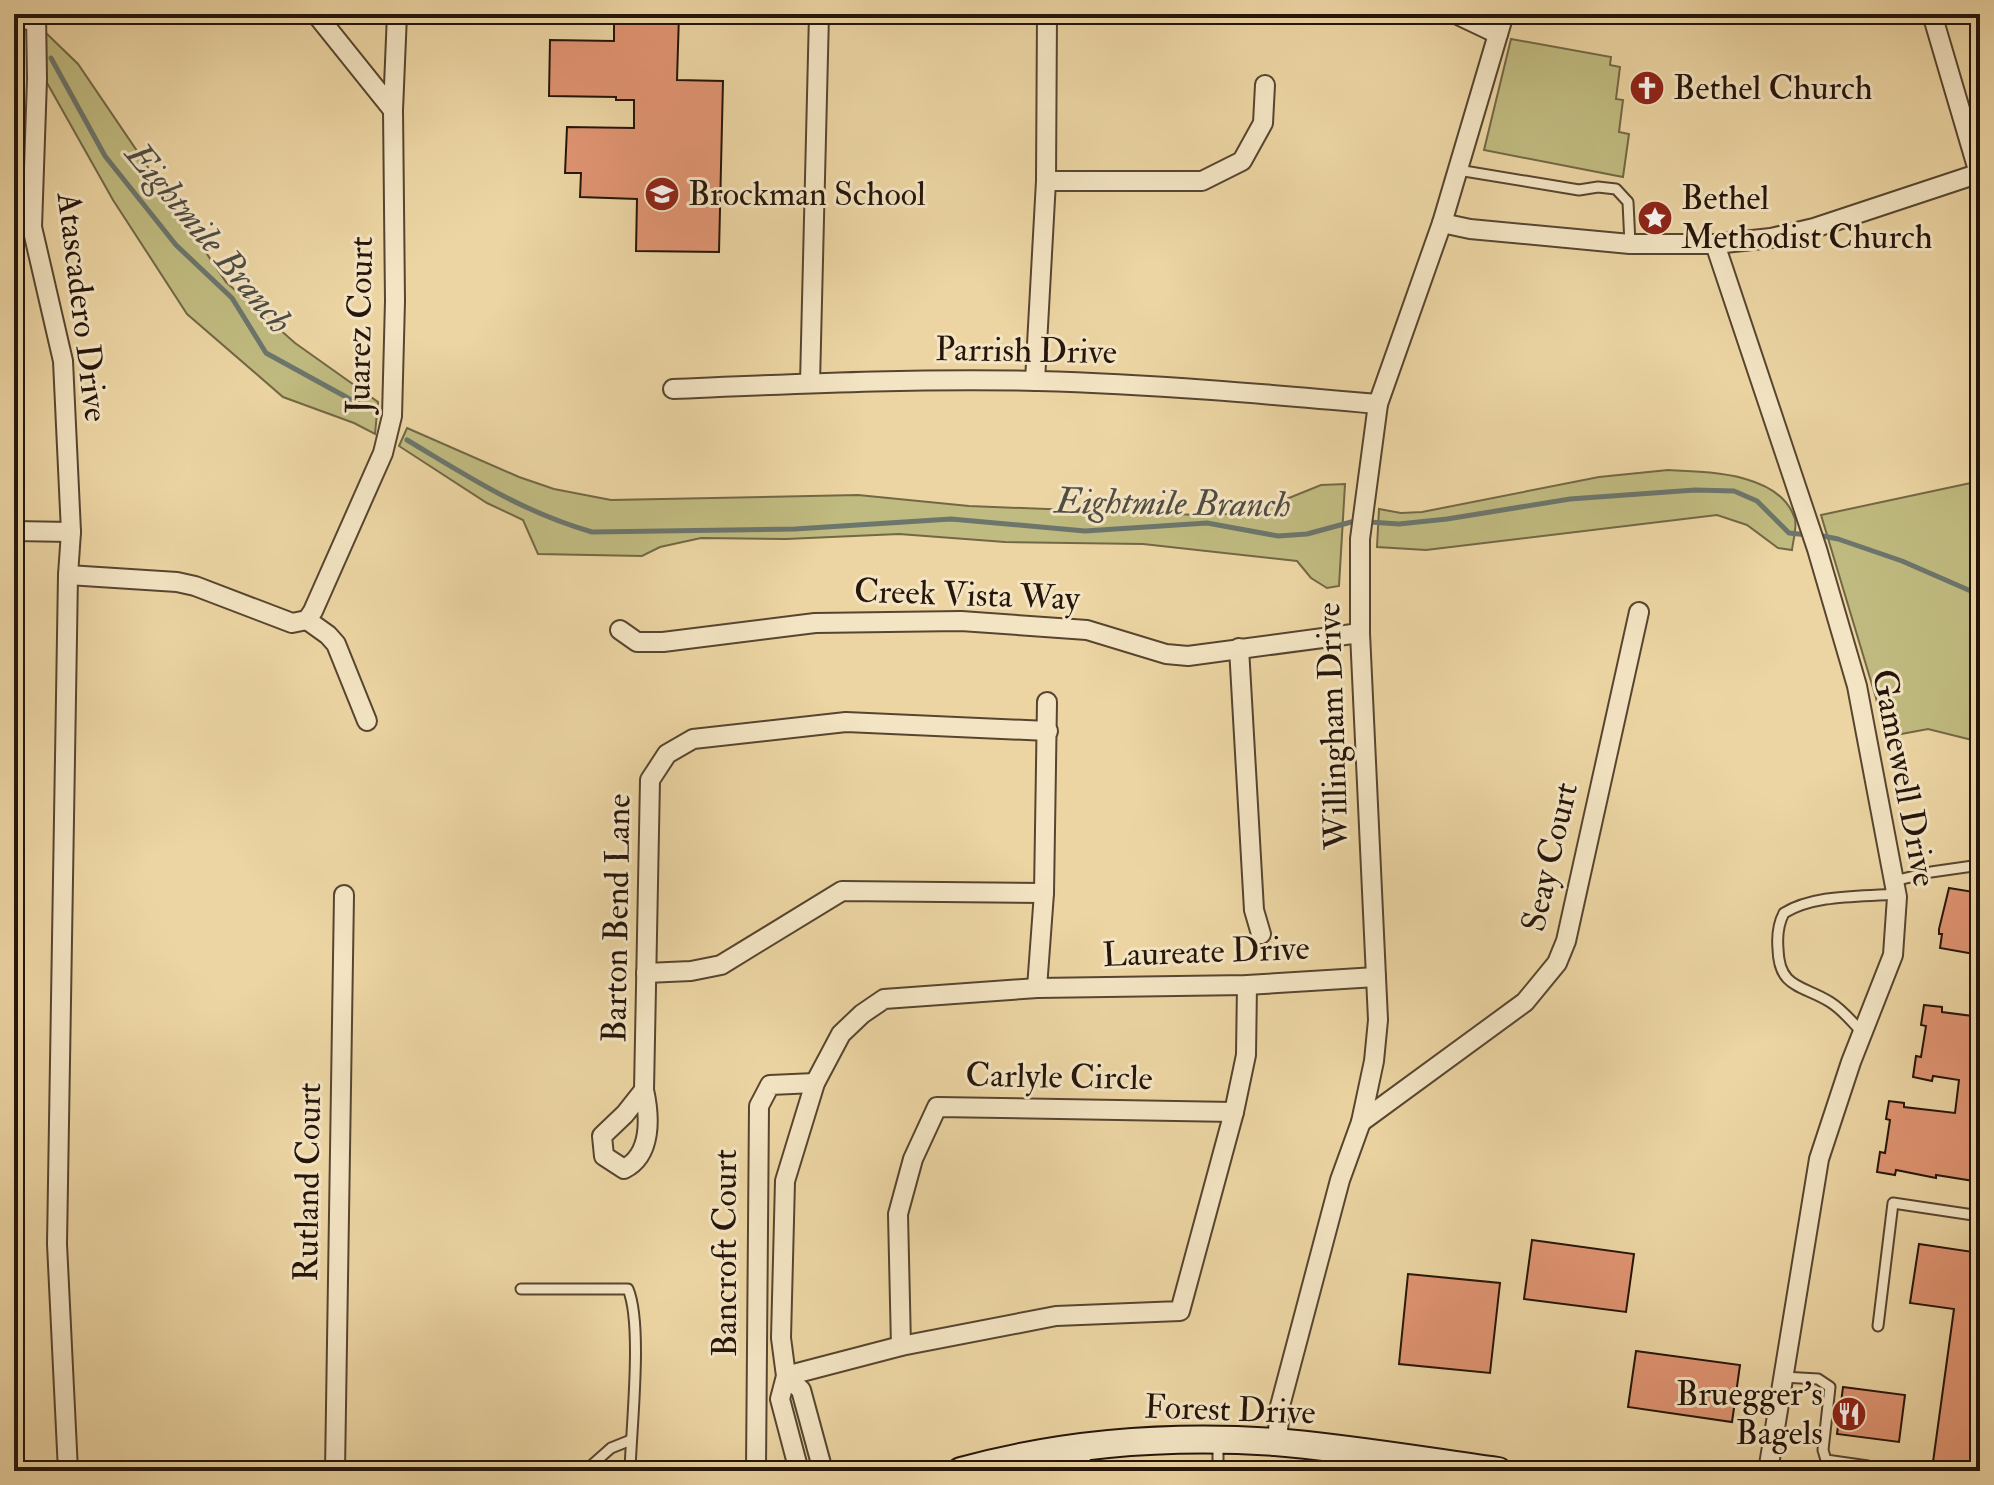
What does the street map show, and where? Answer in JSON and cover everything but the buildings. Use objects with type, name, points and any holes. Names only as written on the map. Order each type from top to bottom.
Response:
[{"type":"main road","name":"Forest Drive","points":[[961,1471],[1049,1452],[1085,1459],[1217,1440],[1277,1443],[1356,1462],[1498,1471]]},
{"type":"street","points":[[316,14],[393,110]]},
{"type":"street","name":"Juarez Court","points":[[307,620],[383,453],[394,404],[393,110],[397,14]]},
{"type":"street","points":[[810,383],[819,14]]},
{"type":"street","points":[[1035,381],[1046,181],[1047,14]]},
{"type":"street","points":[[1456,14],[1498,34]]},
{"type":"street","name":"Willingham Drive","points":[[1277,1443],[1280,1406],[1340,1180],[1361,1122],[1374,1061],[1378,1020],[1360,633],[1360,539],[1378,404],[1442,223],[1504,14]]},
{"type":"street","points":[[1442,223],[1470,229],[1630,244],[1715,244],[1771,238],[1814,228],[1979,175],[1932,14]]},
{"type":"street","name":"Atascadero Drive","points":[[36,19],[23,225],[63,361],[71,532],[57,1244],[68,1471]]},
{"type":"street","points":[[1046,181],[1202,181],[1242,161],[1263,123],[1265,85]]},
{"type":"street","name":"Gamewell Drive","points":[[1715,244],[1809,522],[1857,686],[1895,887],[1893,955],[1862,1032],[1819,1159],[1768,1471]]},
{"type":"street","name":"Parrish Drive","points":[[673,389],[810,383],[1035,381],[1188,386],[1378,404]]},
{"type":"street","points":[[14,531],[71,532]]},
{"type":"street","points":[[68,575],[177,582],[292,623],[307,620],[336,644],[367,721]]},
{"type":"street","name":"Seay Court","points":[[1361,1122],[1525,1002],[1557,963],[1566,941],[1639,612]]},
{"type":"street","name":"Creek Vista Way","points":[[620,630],[637,642],[663,642],[815,623],[961,621],[1087,630],[1166,654],[1188,656],[1360,633]]},
{"type":"street","points":[[1239,648],[1254,910],[1261,934]]},
{"type":"street","points":[[1037,988],[1044,893],[1047,702]]},
{"type":"street","name":"Barton Bend Lane","points":[[644,1090],[650,780],[667,754],[693,739],[846,722],[1048,731]]},
{"type":"street","points":[[646,973],[691,971],[721,965],[842,891],[1044,893]]},
{"type":"street","name":"Rutland Court","points":[[335,1471],[344,895]]},
{"type":"street","name":"Laureate Drive","points":[[799,1471],[780,1399],[786,1376],[781,1338],[785,1181],[815,1083],[841,1034],[862,1014],[884,999],[1037,988],[1247,985],[1376,977]]},
{"type":"street","points":[[786,1376],[901,1346],[1056,1316],[1180,1311],[1234,1112],[1246,1055],[1247,985]]},
{"type":"street","name":"Bancroft Court","points":[[756,1469],[759,1106],[770,1085],[815,1083]]},
{"type":"street","name":"Carlyle Circle","points":[[901,1346],[898,1214],[913,1159],[937,1107],[1234,1112]]},
{"type":"street","name":"Laureate Drive","points":[[786,1376],[801,1390],[823,1471]]},
{"type":"lane","points":[[14,23],[36,19]]},
{"type":"lane","points":[[1458,170],[1579,190],[1598,187],[1616,189],[1628,202],[1630,244]]},
{"type":"lane","points":[[1862,1032],[1832,1003],[1784,977],[1778,959],[1779,922],[1784,913],[1805,904],[1895,887],[1931,872],[1980,865]]},
{"type":"lane","points":[[1878,1326],[1893,1203],[1980,1216]]},
{"type":"lane","points":[[521,1289],[628,1289],[632,1300],[634,1359],[630,1471]]},
{"type":"lane","points":[[1783,1377],[1818,1379],[1830,1387],[1823,1450],[1826,1460],[1868,1466],[1875,1471]]},
{"type":"lane","points":[[585,1471],[611,1448],[631,1440]]},
{"type":"lane","points":[[1217,1440],[1218,1471]]},
{"type":"shaded area","points":[[45,32],[78,64],[226,282],[295,343],[378,402],[375,434],[283,397],[187,314],[113,200],[42,74]]},
{"type":"shaded area","points":[[1511,39],[1611,57],[1610,65],[1620,67],[1616,99],[1623,100],[1619,132],[1629,134],[1623,177],[1484,150]]},
{"type":"shaded area","points":[[407,428],[519,477],[554,489],[611,500],[858,495],[969,506],[1199,515],[1252,513],[1321,485],[1345,484],[1339,586],[1327,588],[1311,578],[1297,561],[1143,544],[1005,542],[899,534],[786,539],[701,538],[660,547],[642,556],[538,554],[523,520],[487,503],[399,446]]},
{"type":"shaded area","points":[[1668,470],[1721,474],[1759,483],[1774,492],[1787,503],[1795,519],[1792,550],[1778,548],[1747,525],[1717,515],[1426,550],[1377,547],[1379,509],[1401,513],[1422,512],[1599,477]]},
{"type":"shaded area","points":[[1980,481],[1980,742],[1928,729],[1885,737],[1821,515]]},
{"type":"waterway","name":"Eightmile Branch","points":[[51,58],[105,156],[176,245],[232,298],[266,353],[368,409]]},
{"type":"waterway","name":"Eightmile Branch","points":[[407,440],[518,503],[592,532],[795,529],[951,519],[1085,531],[1207,523],[1278,536],[1307,534],[1355,521],[1399,524],[1570,499],[1695,490],[1734,491],[1757,501],[1789,533],[1808,535]]},
{"type":"waterway","name":"Eightmile Branch","points":[[1818,535],[1902,561],[1980,595]]},
{"type":"place","name":"Bethel Church","points":[[1647,88]]},
{"type":"place","name":"Brockman School","points":[[662,194]]},
{"type":"place","name":"Bethel Methodist Church","points":[[1655,218]]},
{"type":"place","name":"Bruegger's Bagels","points":[[1849,1414]]}]
